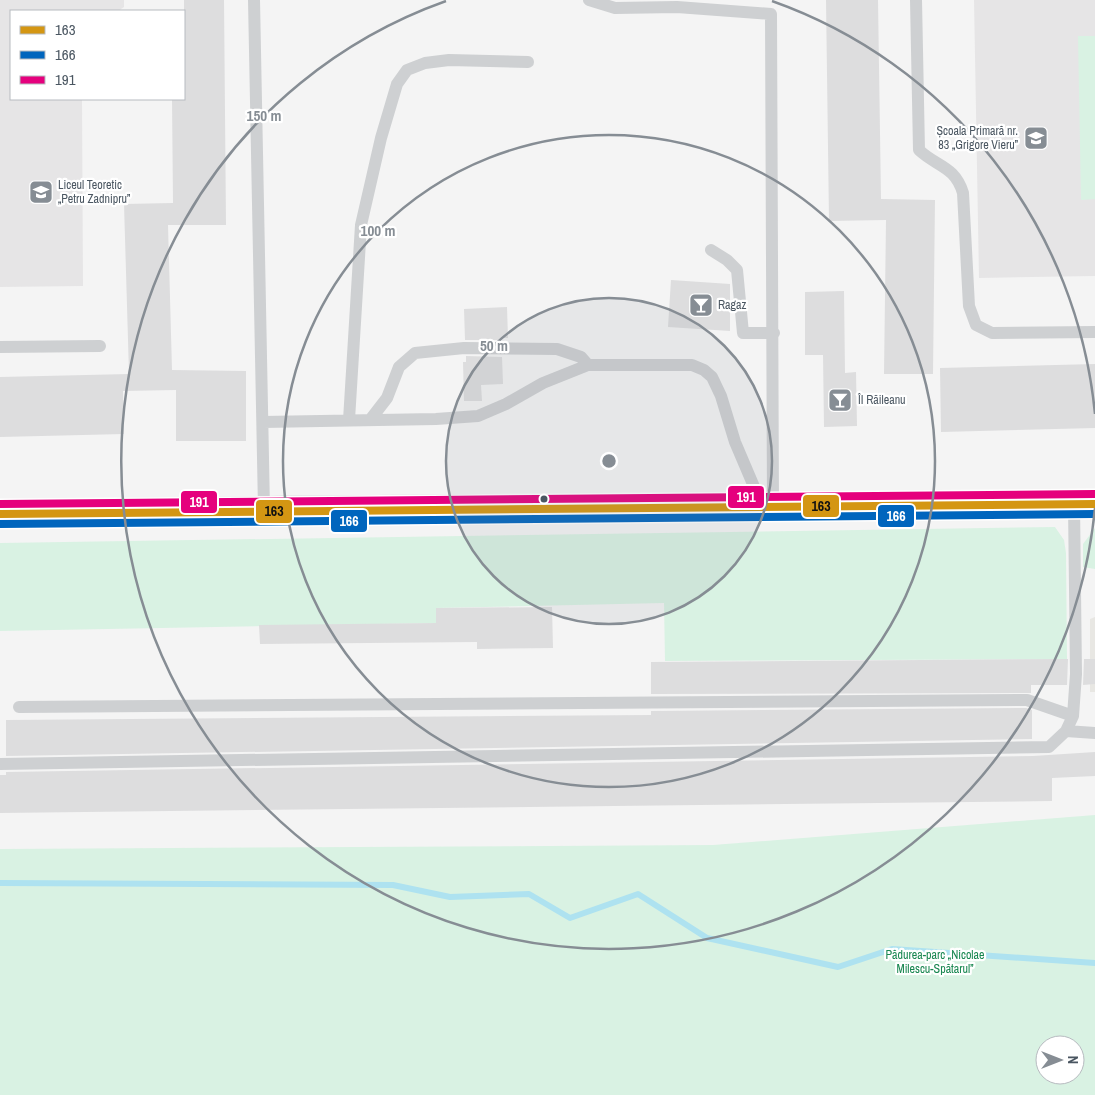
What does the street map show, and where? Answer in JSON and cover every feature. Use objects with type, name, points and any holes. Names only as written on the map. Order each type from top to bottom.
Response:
[{"type":"main road","points":[[0,514],[264,509],[1084,504]]},
{"type":"lane","points":[[254,0],[264,509]]},
{"type":"lane","points":[[590,0],[615,8],[677,4],[771,14],[774,333],[773,507]]},
{"type":"lane","points":[[916,0],[919,150],[950,170],[959,180],[963,193],[969,306],[976,325],[992,333],[1095,332]]},
{"type":"lane","points":[[349,420],[361,226],[381,138],[397,84],[407,70],[426,63],[449,60],[528,62]]},
{"type":"lane","points":[[711,250],[738,270],[743,333],[774,333]]},
{"type":"lane","points":[[0,347],[100,346]]},
{"type":"lane","points":[[370,420],[387,398],[399,366],[415,353],[464,348],[557,349],[581,357],[588,365]]},
{"type":"lane","points":[[263,422],[478,416],[506,404],[543,383],[588,365],[692,364],[704,370],[712,377],[721,396],[735,442],[754,489],[773,507]]},
{"type":"lane","points":[[0,764],[1049,747],[1066,731],[1073,716],[1084,504]]},
{"type":"lane","points":[[19,708],[1027,700],[1073,716]]},
{"type":"lane","points":[[1066,731],[1095,733]]},
{"type":"shaded area","name":"Liceul Teoretic „Petru Zadnipru”","points":[[0,0],[124,0],[124,7],[120,10],[10,10],[10,100],[82,100],[83,286],[0,287]]},
{"type":"shaded area","name":"Școala Primară nr. 83 „Grigore Vieru”","points":[[974,0],[1095,0],[1095,276],[979,278]]},
{"type":"shaded area","points":[[1095,617],[1095,692],[1090,692],[1090,619]]},
{"type":"green space","points":[[1078,36],[1095,36],[1095,199],[1081,200]]},
{"type":"green space","points":[[1055,527],[1064,540],[1066,553],[1067,659],[665,661],[664,603],[436,608],[436,623],[0,631],[0,543]]},
{"type":"green space","points":[[1095,528],[1095,569],[1083,567],[1083,544]]},
{"type":"green space","name":"Pădurea-parc „Nicolae Milescu-Spătarul”","points":[[1095,815],[1095,1095],[0,1095],[0,849],[713,845]]},
{"type":"building","points":[[184,0],[224,0],[226,225],[168,225],[172,370],[246,371],[246,441],[176,441],[176,390],[123,391],[124,434],[0,437],[0,377],[129,374],[124,204],[173,203],[172,100],[185,100]]},
{"type":"building","points":[[826,0],[878,0],[881,199],[935,200],[933,374],[884,374],[886,220],[829,221]]},
{"type":"building","points":[[671,280],[730,284],[730,331],[668,327]]},
{"type":"building","points":[[844,291],[845,373],[856,372],[857,426],[824,427],[823,355],[805,355],[805,292]]},
{"type":"building","points":[[507,307],[508,338],[502,338],[502,340],[465,340],[464,309]]},
{"type":"building","points":[[466,356],[502,357],[503,384],[481,385],[482,401],[464,401],[463,362],[466,362]]},
{"type":"building","points":[[1095,364],[1095,428],[941,432],[940,368]]},
{"type":"building","points":[[552,607],[553,648],[477,649],[477,642],[260,644],[259,625],[436,623],[436,608]]},
{"type":"building","points":[[1068,659],[1067,685],[1031,685],[1031,693],[651,694],[651,662]]},
{"type":"building","points":[[1084,659],[1095,659],[1095,684],[1083,685]]},
{"type":"building","points":[[1026,708],[1032,710],[1032,739],[6,756],[6,720],[651,715],[651,711]]},
{"type":"building","points":[[1095,752],[1095,776],[1052,778],[1052,801],[0,813],[0,775],[6,775],[6,772],[1033,756]]},
{"type":"waterway","points":[[0,883],[393,885],[450,897],[529,894],[570,918],[638,894],[707,938],[838,967],[892,949],[1095,963]]},
{"type":"transit line","name":"191","points":[[0,504],[1095,494]]},
{"type":"transit line","name":"163","points":[[0,514],[1095,504]]},
{"type":"transit line","name":"166","points":[[0,524],[1095,514]]},
{"type":"place","name":"Școala Primară nr. 83 „Grigore Vieru”","points":[[1036,138]]},
{"type":"place","name":"Liceul Teoretic „Petru Zadnipru”","points":[[41,192]]},
{"type":"place","name":"Ragaz","points":[[701,305]]},
{"type":"place","name":"ÎI Răileanu","points":[[840,400]]}]
